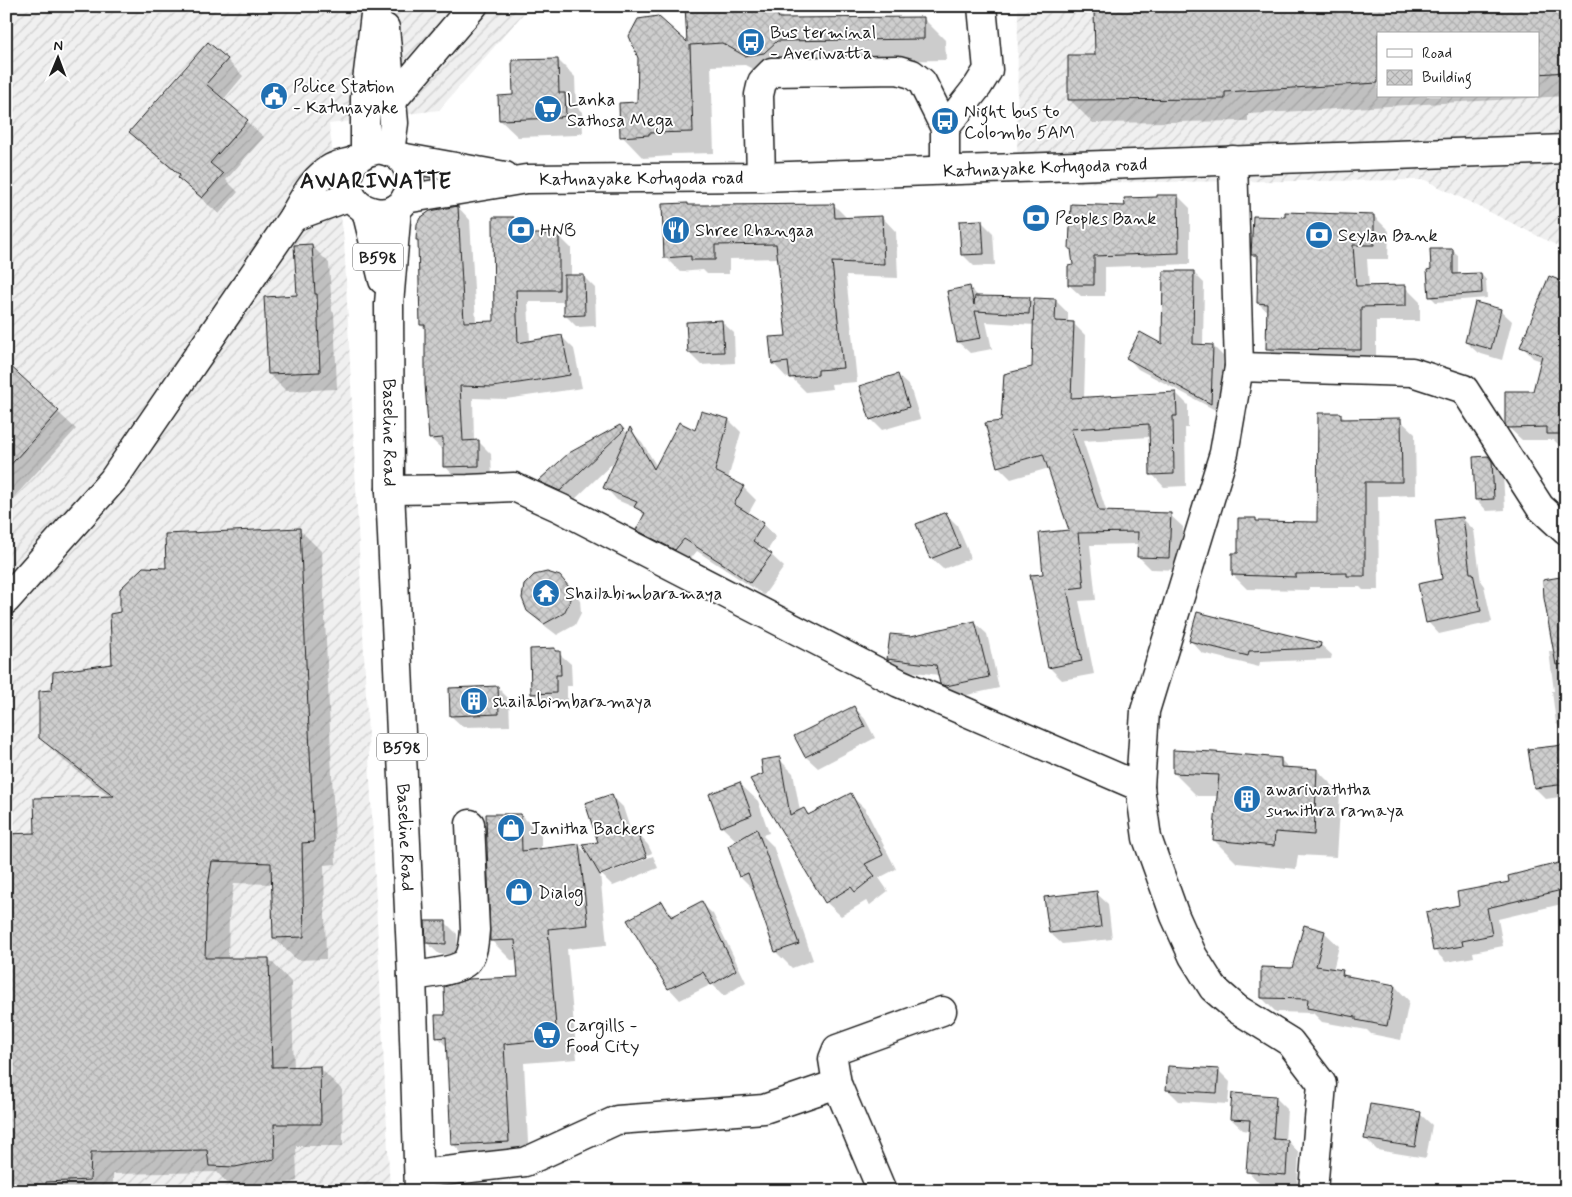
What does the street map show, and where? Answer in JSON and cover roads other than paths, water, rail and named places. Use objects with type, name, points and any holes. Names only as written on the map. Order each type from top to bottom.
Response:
[{"type":"street","points":[[376,6],[365,98],[377,156]]},
{"type":"street","points":[[6,600],[113,480],[293,217],[318,177],[332,167],[377,156],[406,166],[410,178],[409,189],[401,204],[376,212],[358,203],[347,186],[348,173],[377,156],[394,123],[383,6]]},
{"type":"street","points":[[392,101],[473,6]]},
{"type":"street","points":[[944,128],[978,86],[988,70],[982,6]]},
{"type":"street","points":[[761,177],[759,96],[762,82],[772,72],[898,70],[912,74],[922,82],[944,128],[945,169]]},
{"type":"street","name":"Katunayake Kotugoda road","points":[[377,156],[526,179],[761,177],[945,169],[1566,149]]},
{"type":"street","points":[[1233,160],[1239,366],[1224,452],[1145,711],[1140,787],[1147,838],[1175,916],[1193,956],[1212,988],[1237,1009],[1290,1042],[1322,1084],[1313,1191]]},
{"type":"street","name":"Katunayake Kotugoda road","points":[[401,204],[526,179]]},
{"type":"street","points":[[293,217],[358,203]]},
{"type":"street","name":"Baseline Road","points":[[358,203],[389,304]]},
{"type":"street","name":"Baseline Road","points":[[401,204],[389,304],[390,490],[412,976],[419,1182]]},
{"type":"street","points":[[1239,366],[1412,372],[1464,389],[1540,507],[1566,531]]},
{"type":"street","points":[[390,490],[468,489],[514,486],[899,683],[1140,787]]},
{"type":"street","points":[[412,976],[454,968],[467,962],[474,948],[475,930],[470,824]]},
{"type":"street","points":[[882,1191],[838,1084],[833,1059],[837,1049],[942,1011]]},
{"type":"street","points":[[419,1182],[525,1162],[617,1120],[764,1110],[838,1084]]},
{"type":"place","name":"Bus terminal - Averiwatta","points":[[751,42]]},
{"type":"place","name":"Police Station - Katunayake","points":[[274,96]]},
{"type":"place","name":"Lanka Sathosa Mega","points":[[548,109]]},
{"type":"place","name":"Night bus to Colombo 5AM","points":[[945,121]]},
{"type":"place","name":"Peoples Bank","points":[[1036,218]]},
{"type":"place","name":"HNB","points":[[521,230]]},
{"type":"place","name":"Shree Rhangaa","points":[[676,230]]},
{"type":"place","name":"Seylan Bank","points":[[1319,235]]},
{"type":"place","name":"Shailabimbaramaya","points":[[546,593]]},
{"type":"place","name":"shailabimbaramaya","points":[[474,701]]},
{"type":"place","name":"awariwaththa sumithra ramaya","points":[[1247,799]]},
{"type":"place","name":"Janitha Backers","points":[[511,828]]},
{"type":"place","name":"Dialog","points":[[519,892]]},
{"type":"place","name":"Cargills - Food City","points":[[547,1035]]},
{"type":"district","name":"AWARIWATTE","points":[[376,180]]}]
